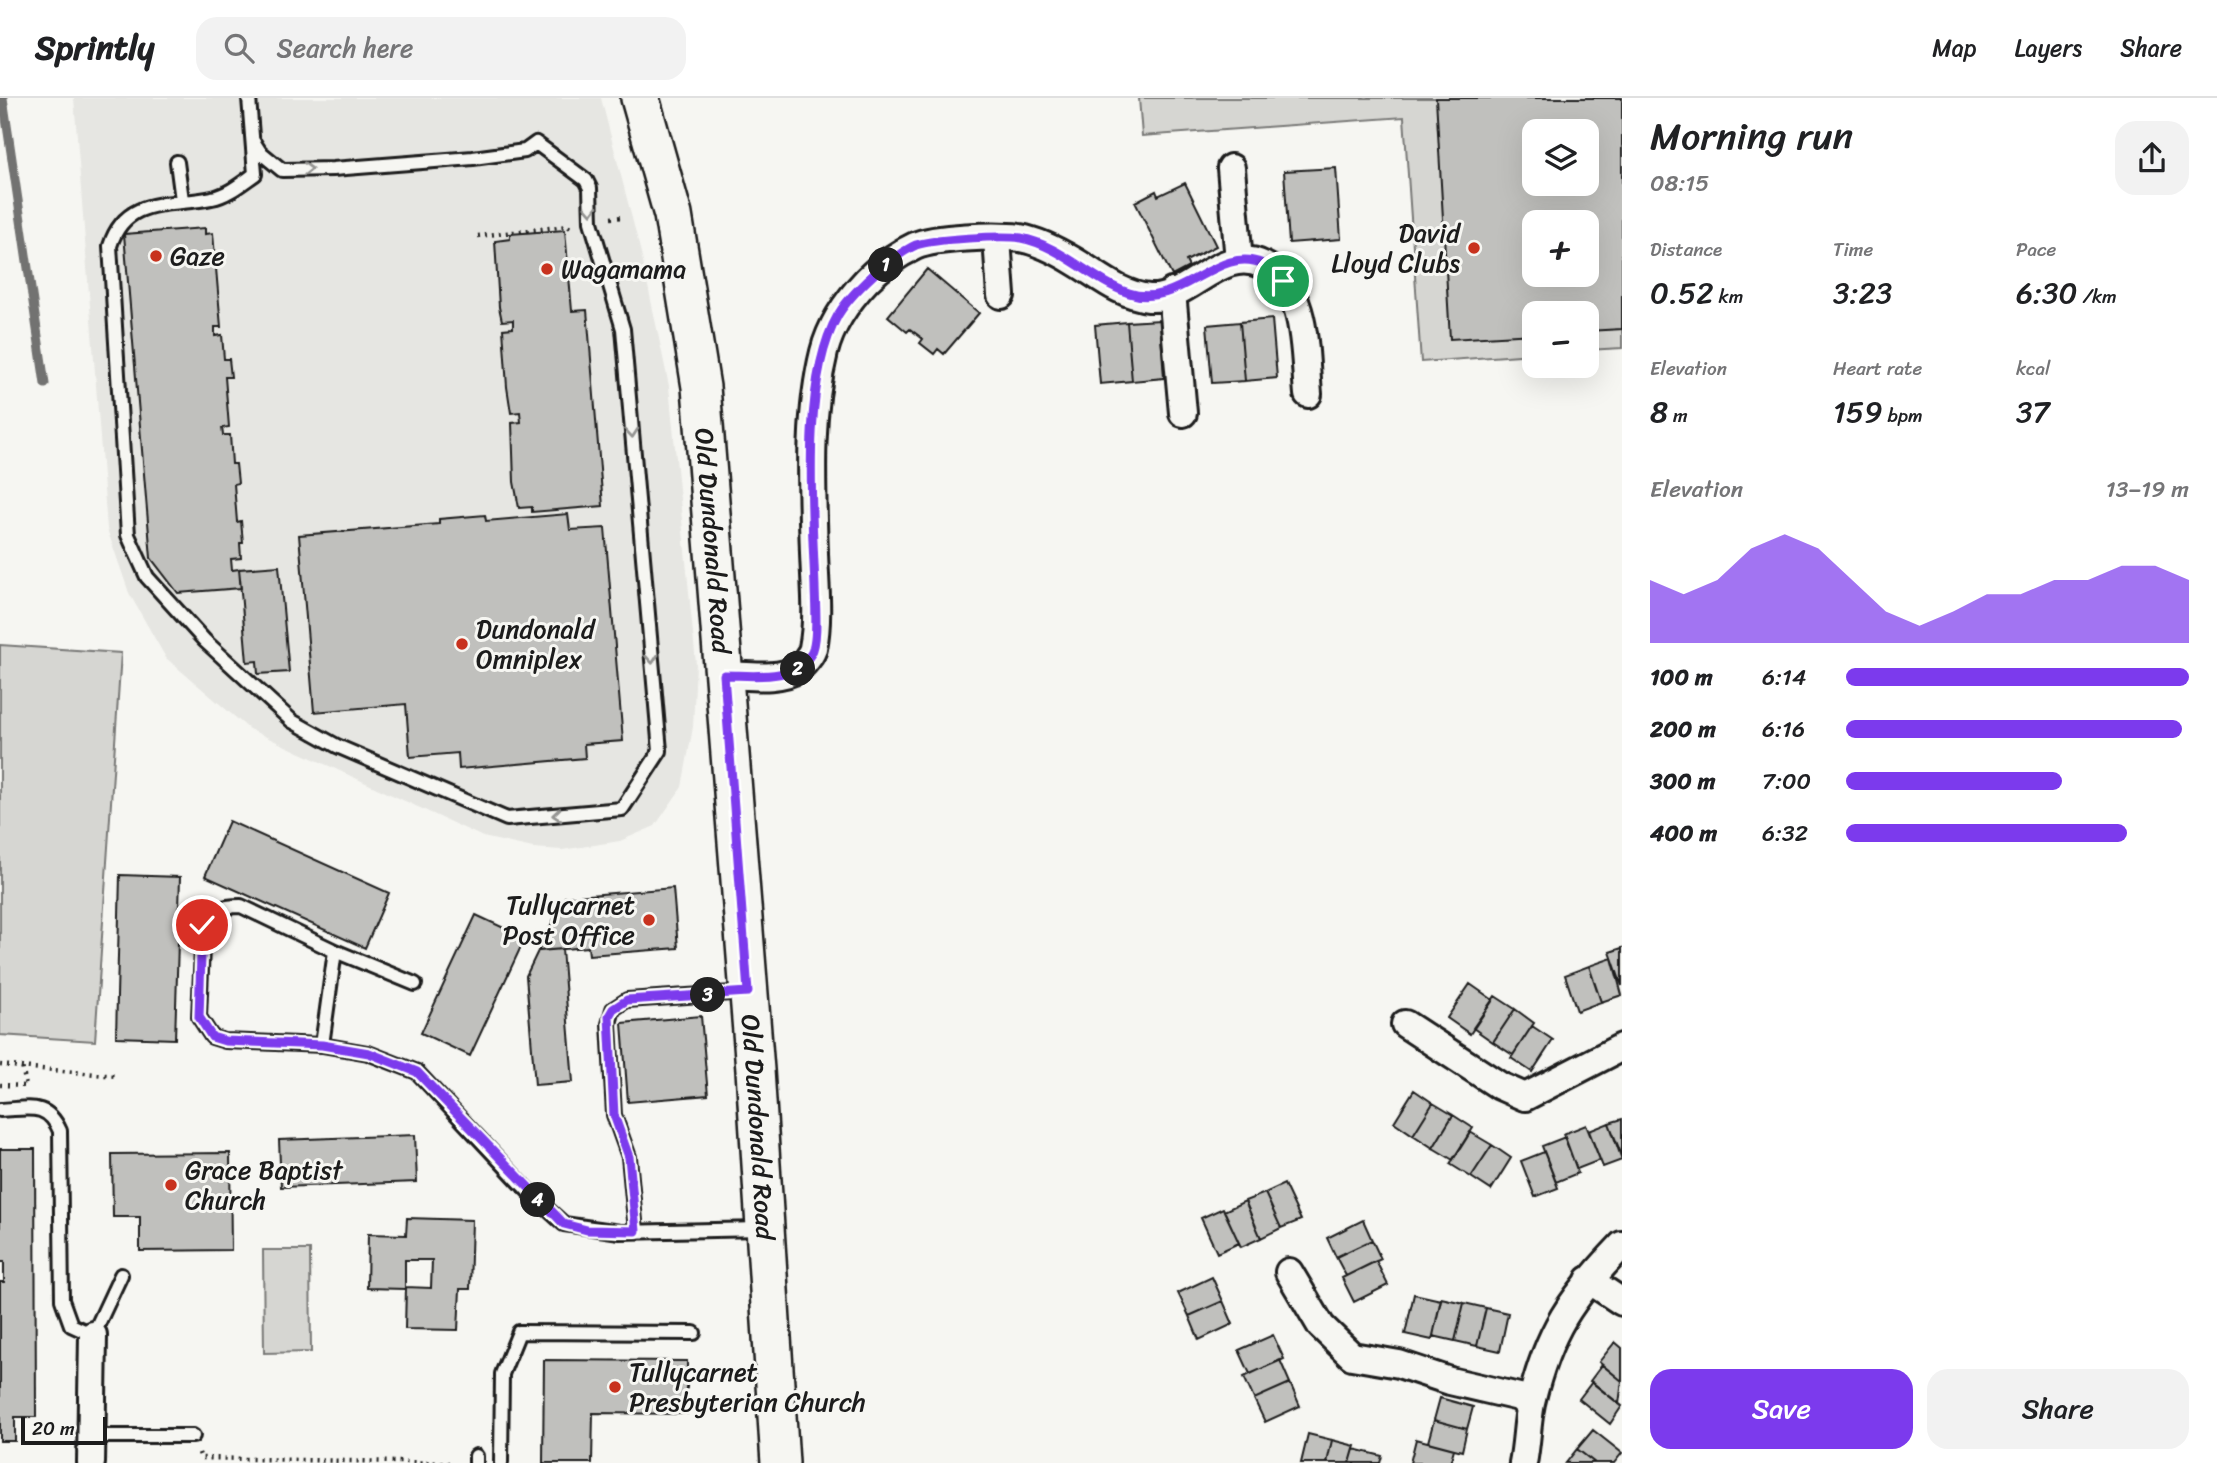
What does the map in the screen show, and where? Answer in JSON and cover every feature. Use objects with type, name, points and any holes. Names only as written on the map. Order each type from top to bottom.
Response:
[{"type":"street","name":"Old Dundonald Road","points":[[640,98],[673,215],[701,387],[766,1228],[780,1463]]},
{"type":"street","points":[[1231,168],[1239,261]]},
{"type":"street","points":[[724,675],[776,675],[797,669],[813,652],[816,614],[811,452],[824,351],[839,314],[868,279],[917,245],[1021,238],[1046,248],[1129,293],[1152,298],[1172,292],[1224,264],[1239,261],[1264,265],[1283,281],[1301,316],[1308,394]]},
{"type":"street","points":[[997,239],[1001,295]]},
{"type":"street","points":[[1172,292],[1183,413]]},
{"type":"street","points":[[1405,1024],[1500,1086],[1525,1097],[1622,1046]]},
{"type":"street","points":[[1523,1463],[1530,1407],[1546,1347],[1568,1306],[1622,1245]]},
{"type":"street","points":[[1289,1272],[1321,1326],[1352,1356],[1399,1364],[1450,1381],[1519,1397],[1530,1407]]},
{"type":"street","points":[[1589,1280],[1622,1302]]},
{"type":"street","points":[[91,1463],[93,1335]]},
{"type":"lane","points":[[249,98],[255,174],[228,192],[212,198],[148,206],[116,229],[110,246],[128,535],[146,577],[205,642],[269,703],[292,722],[337,746],[507,819],[622,809],[660,751],[623,329],[591,222],[590,188],[586,180],[536,143],[525,151],[473,158],[333,169],[282,170],[260,152],[253,141]]},
{"type":"lane","points":[[177,162],[182,201]]},
{"type":"lane","points":[[415,984],[335,951],[241,906],[225,906],[211,912],[202,925],[199,1017],[212,1037],[225,1041],[322,1045],[369,1053],[417,1072],[564,1224],[587,1230],[636,1231],[766,1228]]},
{"type":"lane","points":[[322,1045],[335,951]]},
{"type":"lane","points":[[636,1231],[629,1157],[614,1115],[609,1024],[613,1009],[627,1000],[748,992]]},
{"type":"lane","points":[[0,1110],[42,1109],[54,1117],[60,1131],[62,1300],[71,1325],[93,1335],[121,1275]]},
{"type":"lane","points":[[501,1463],[502,1374],[519,1332],[694,1333]]},
{"type":"lane","points":[[92,1436],[193,1436]]},
{"type":"path","points":[[606,218],[624,217]]},
{"type":"path","points":[[478,236],[567,226],[574,230]]},
{"type":"path","points":[[0,1065],[116,1076]]},
{"type":"path","points":[[0,1086],[26,1086],[22,1066]]},
{"type":"path","points":[[193,1436],[201,1458],[449,1463]]},
{"type":"shaded area","points":[[74,98],[601,98],[641,253],[669,386],[696,664],[693,727],[682,787],[655,826],[620,841],[562,850],[533,848],[483,837],[249,729],[166,658],[129,593],[107,529]]},
{"type":"shaded area","name":"David Lloyd Clubs","points":[[1139,98],[1622,98],[1622,348],[1599,349],[1599,301],[1522,301],[1522,355],[1421,362],[1404,117],[1142,136]]},
{"type":"shaded area","points":[[0,645],[121,653],[95,1041],[0,1035]]},
{"type":"shaded area","points":[[263,1250],[310,1250],[311,1352],[264,1353]]},
{"type":"building","points":[[1436,98],[1622,98],[1622,329],[1599,330],[1599,301],[1522,301],[1522,335],[1450,339]]},
{"type":"building","points":[[1336,168],[1341,239],[1289,243],[1284,171]]},
{"type":"building","points":[[1185,183],[1216,246],[1186,261],[1189,267],[1172,276],[1135,202],[1156,191],[1158,196]]},
{"type":"building","points":[[205,228],[205,234],[213,233],[221,327],[215,327],[215,336],[222,335],[224,359],[229,359],[231,377],[225,377],[229,427],[222,428],[223,435],[230,435],[232,464],[236,464],[238,483],[234,484],[237,522],[241,521],[243,543],[240,543],[241,558],[231,559],[232,570],[239,569],[241,588],[178,593],[151,558],[124,234]]},
{"type":"building","points":[[565,230],[572,311],[587,310],[603,506],[532,512],[532,507],[519,508],[514,482],[512,423],[521,422],[520,412],[511,413],[503,329],[513,328],[513,320],[502,321],[495,241],[510,239],[510,234]]},
{"type":"building","points":[[927,269],[979,313],[944,354],[938,349],[934,354],[920,343],[923,339],[910,329],[907,332],[888,316]]},
{"type":"building","points":[[1272,319],[1277,378],[1245,381],[1240,322]]},
{"type":"building","points":[[1160,320],[1164,378],[1132,381],[1127,322]]},
{"type":"building","points":[[1127,322],[1132,381],[1100,384],[1095,325]]},
{"type":"building","points":[[1240,322],[1245,381],[1212,383],[1207,325]]},
{"type":"building","name":"Dundonald Omniplex","points":[[568,514],[570,530],[605,528],[623,741],[584,744],[585,758],[459,769],[458,753],[410,757],[406,704],[314,712],[299,535],[439,524],[439,519],[485,515],[486,521]]},
{"type":"building","points":[[279,566],[289,672],[258,674],[257,661],[247,662],[239,569]]},
{"type":"building","points":[[229,821],[389,893],[365,948],[205,876]]},
{"type":"building","points":[[120,875],[180,877],[175,1039],[116,1037]]},
{"type":"building","points":[[673,888],[678,948],[589,955],[588,947],[538,951],[565,897]]},
{"type":"building","points":[[476,915],[525,938],[470,1056],[421,1033]]},
{"type":"building","points":[[1622,948],[1622,986],[1610,952]]},
{"type":"building","points":[[562,949],[573,1082],[535,1085],[526,976],[538,951]]},
{"type":"building","points":[[1612,958],[1622,995],[1601,1002],[1589,966]]},
{"type":"building","points":[[1589,966],[1601,1002],[1577,1011],[1565,975]]},
{"type":"building","points":[[1470,984],[1493,1000],[1470,1034],[1447,1018]]},
{"type":"building","points":[[1495,996],[1515,1009],[1493,1042],[1473,1028]]},
{"type":"building","points":[[1515,1009],[1534,1023],[1513,1055],[1493,1042]]},
{"type":"building","points":[[701,1016],[708,1095],[628,1102],[622,1023]]},
{"type":"building","points":[[1532,1026],[1553,1040],[1532,1072],[1511,1058]]},
{"type":"building","points":[[1414,1090],[1433,1103],[1413,1135],[1394,1122]]},
{"type":"building","points":[[1433,1103],[1453,1115],[1433,1148],[1413,1135]]},
{"type":"building","points":[[1453,1115],[1473,1128],[1453,1160],[1433,1148]]},
{"type":"building","points":[[1622,1119],[1622,1156],[1609,1123]]},
{"type":"building","points":[[1609,1123],[1622,1160],[1603,1167],[1589,1131]]},
{"type":"building","points":[[1586,1125],[1600,1160],[1577,1169],[1563,1134]]},
{"type":"building","points":[[1470,1132],[1492,1145],[1471,1177],[1450,1164]]},
{"type":"building","points":[[415,1135],[417,1182],[281,1187],[279,1140]]},
{"type":"building","points":[[1565,1137],[1578,1173],[1556,1182],[1542,1146]]},
{"type":"building","points":[[1492,1145],[1511,1158],[1491,1190],[1471,1177]]},
{"type":"building","points":[[0,1149],[35,1149],[36,1417],[15,1417],[15,1441],[0,1441],[0,1282],[4,1282],[4,1262],[0,1262]]},
{"type":"building","points":[[1544,1152],[1558,1188],[1535,1197],[1521,1161]]},
{"type":"building","name":"Grace Baptist Church","points":[[230,1153],[231,1250],[140,1251],[140,1217],[113,1217],[112,1154]]},
{"type":"building","points":[[1284,1184],[1301,1220],[1281,1228],[1265,1193]]},
{"type":"building","points":[[1265,1193],[1281,1228],[1261,1238],[1245,1201]]},
{"type":"building","points":[[1245,1201],[1261,1238],[1241,1247],[1224,1211]]},
{"type":"building","points":[[1223,1208],[1239,1243],[1217,1253],[1201,1218]]},
{"type":"building","points":[[407,1218],[472,1220],[470,1289],[460,1289],[458,1330],[405,1329],[406,1287],[431,1288],[432,1260],[405,1260],[405,1289],[367,1288],[368,1234],[406,1235]]},
{"type":"building","points":[[1363,1220],[1372,1240],[1336,1257],[1327,1238]]},
{"type":"building","points":[[1372,1240],[1381,1259],[1346,1276],[1336,1257]]},
{"type":"building","points":[[1376,1261],[1388,1285],[1354,1302],[1342,1278]]},
{"type":"building","points":[[1212,1277],[1223,1301],[1189,1316],[1178,1293]]},
{"type":"building","points":[[1414,1294],[1441,1300],[1432,1340],[1405,1334]]},
{"type":"building","points":[[1441,1298],[1464,1303],[1455,1341],[1433,1336]]},
{"type":"building","points":[[1223,1301],[1233,1324],[1199,1340],[1189,1316]]},
{"type":"building","points":[[1464,1303],[1486,1308],[1477,1346],[1455,1341]]},
{"type":"building","points":[[1486,1308],[1508,1313],[1500,1351],[1477,1346]]},
{"type":"building","points":[[1273,1335],[1284,1359],[1250,1374],[1239,1350]]},
{"type":"building","points":[[1615,1342],[1622,1348],[1622,1381],[1599,1362]]},
{"type":"building","name":"Tullycarnet Presbyterian Church","points":[[544,1360],[687,1361],[687,1414],[593,1413],[592,1463],[543,1463]]},
{"type":"building","points":[[1280,1360],[1290,1383],[1254,1399],[1244,1377]]},
{"type":"building","points":[[1602,1365],[1622,1381],[1619,1404],[1590,1381]]},
{"type":"building","points":[[1592,1382],[1622,1406],[1610,1424],[1579,1399]]},
{"type":"building","points":[[1290,1383],[1300,1406],[1265,1422],[1254,1399]]},
{"type":"building","points":[[1440,1398],[1473,1407],[1467,1429],[1434,1420]]},
{"type":"building","points":[[1434,1420],[1467,1429],[1462,1451],[1428,1442]]},
{"type":"building","points":[[1593,1430],[1622,1453],[1614,1463],[1595,1463],[1577,1449]]},
{"type":"building","points":[[1308,1434],[1332,1440],[1327,1463],[1301,1463]]},
{"type":"building","points":[[1416,1439],[1454,1449],[1450,1463],[1410,1463]]},
{"type":"building","points":[[1332,1440],[1355,1446],[1350,1463],[1327,1463]]},
{"type":"building","points":[[1354,1449],[1382,1456],[1380,1463],[1350,1463]]},
{"type":"building","points":[[1577,1449],[1595,1463],[1566,1463]]},
{"type":"waterway","points":[[3,98],[45,384]]},
{"type":"place","name":"David Lloyd Clubs","points":[[1474,248]]},
{"type":"place","name":"Gaze","points":[[156,256]]},
{"type":"place","name":"Wagamama","points":[[547,269]]},
{"type":"place","name":"Dundonald Omniplex","points":[[462,644]]},
{"type":"place","name":"Tullycarnet Post Office","points":[[649,920]]},
{"type":"place","name":"Grace Baptist Church","points":[[171,1185]]},
{"type":"place","name":"Tullycarnet Presbyterian Church","points":[[615,1387]]},
{"type":"route","points":[[202,925],[199,1017],[212,1037],[225,1041],[322,1045],[369,1053],[417,1072],[533,1196],[564,1224],[587,1230],[636,1231],[632,1172],[625,1142],[614,1115],[609,1016],[619,1003],[627,1000],[748,992],[724,675],[776,675],[797,669],[813,652],[816,614],[811,452],[824,351],[839,314],[868,279],[894,258],[917,245],[952,240],[1021,238],[1073,260],[1101,280],[1129,293],[1152,298],[1176,290],[1224,264],[1239,261],[1264,265],[1283,281]]}]
